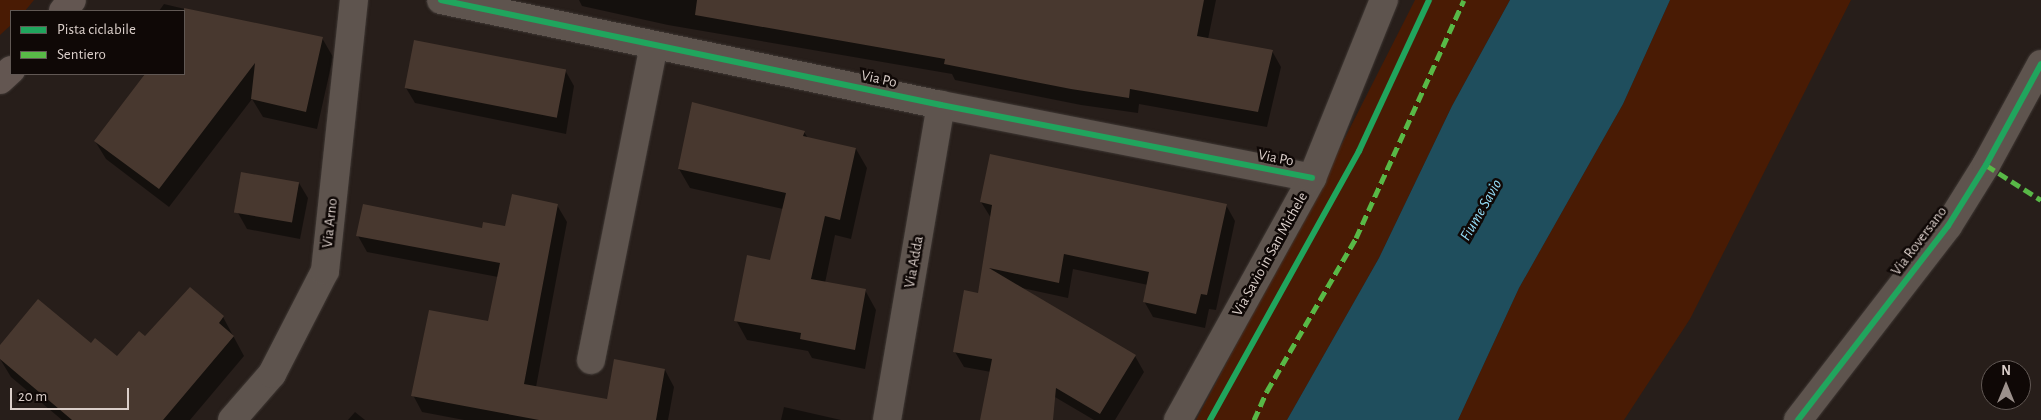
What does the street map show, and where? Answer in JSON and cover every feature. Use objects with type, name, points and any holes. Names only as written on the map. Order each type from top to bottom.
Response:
[{"type":"street","points":[[64,10],[72,0]]},
{"type":"street","name":"Via Arno","points":[[232,420],[272,374],[325,271],[354,0]]},
{"type":"street","name":"Via Po","points":[[441,0],[941,105],[1312,178]]},
{"type":"street","name":"Via Savio in San Michele","points":[[1178,420],[1312,178],[1384,0]]},
{"type":"street","points":[[591,360],[654,45]]},
{"type":"street","name":"Via Roversano","points":[[1798,420],[1948,226],[1986,165],[2041,64]]},
{"type":"street","points":[[0,80],[10,71]]},
{"type":"street","name":"Via Adda","points":[[887,420],[941,105]]},
{"type":"shaded area","points":[[0,0],[34,0],[26,10],[10,10],[10,26],[0,35]]},
{"type":"shaded area","points":[[1415,0],[1510,0],[1452,106],[1379,258],[1287,420],[1196,420],[1322,183]]},
{"type":"shaded area","points":[[1670,0],[1851,0],[1690,319],[1624,420],[1458,420],[1519,288],[1623,104]]},
{"type":"water","name":"Fiume Savio","points":[[1510,0],[1670,0],[1623,104],[1519,288],[1458,420],[1287,420],[1379,258],[1452,106]]},
{"type":"building","points":[[697,0],[1204,0],[1197,36],[1273,50],[1258,112],[1130,89],[1129,98],[1071,89],[944,64],[945,59],[695,15]]},
{"type":"building","points":[[184,8],[323,37],[306,112],[251,99],[255,63],[159,189],[94,141],[144,75],[185,75]]},
{"type":"building","points":[[414,40],[566,70],[557,118],[405,88]]},
{"type":"building","points":[[692,102],[805,131],[803,136],[856,148],[840,220],[825,216],[811,279],[866,289],[855,350],[800,339],[801,333],[734,321],[747,255],[770,260],[786,193],[678,169]]},
{"type":"building","points":[[990,154],[1227,204],[1207,295],[1201,294],[1196,314],[1143,302],[1149,272],[1064,254],[1059,283],[989,268],[1136,355],[1100,414],[1056,388],[1053,420],[980,420],[992,359],[953,352],[964,290],[978,293],[992,205],[980,202]]},
{"type":"building","points":[[241,172],[299,182],[292,223],[234,212]]},
{"type":"building","points":[[512,194],[558,204],[524,384],[607,399],[614,359],[665,369],[656,420],[539,420],[411,396],[429,310],[488,321],[500,263],[356,236],[363,204],[482,228],[483,222],[505,226]]},
{"type":"building","points":[[190,287],[224,316],[219,323],[234,336],[163,420],[72,420],[0,359],[0,345],[38,299],[91,343],[95,338],[117,356],[139,331],[145,336]]},
{"type":"marked path","points":[[1254,420],[1267,391],[1356,238],[1464,0]]},
{"type":"marked path","points":[[1986,165],[2041,200]]},
{"type":"cycle path","points":[[441,0],[941,105],[1312,178]]},
{"type":"cycle path","points":[[1210,420],[1359,151],[1429,0]]},
{"type":"cycle path","points":[[1798,420],[1948,226],[1986,165],[2041,64]]}]
